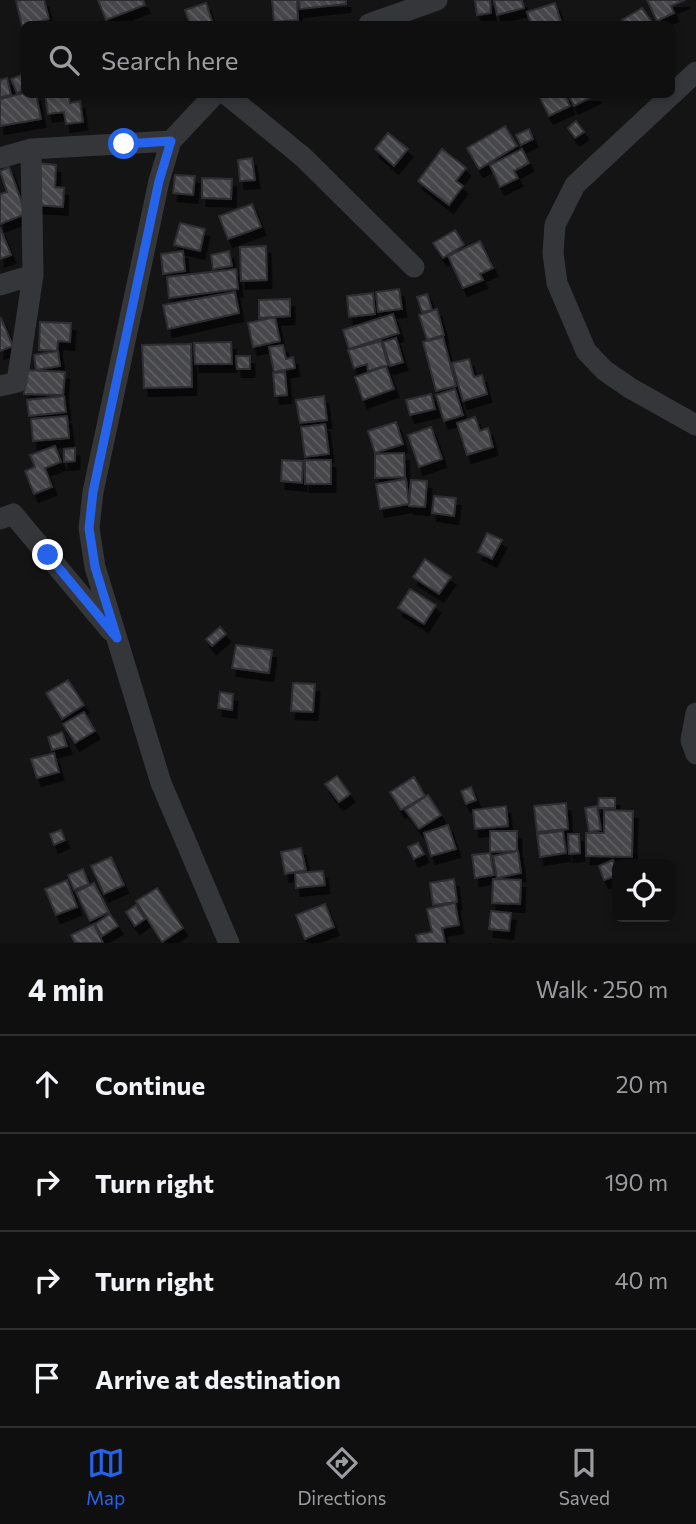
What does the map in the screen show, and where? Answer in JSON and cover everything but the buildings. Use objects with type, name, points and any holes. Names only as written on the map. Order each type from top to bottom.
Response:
[{"type":"street","points":[[378,21],[437,0]]},
{"type":"street","points":[[675,92],[696,72]]},
{"type":"street","points":[[211,98],[171,141],[159,181],[93,492],[89,528],[95,567],[162,783],[229,943]]},
{"type":"street","points":[[231,98],[303,157],[414,267]]},
{"type":"street","points":[[668,98],[575,185],[555,225],[553,253],[558,283],[586,351],[604,370],[630,388],[696,425]]},
{"type":"street","points":[[0,158],[31,149],[171,141]]},
{"type":"street","points":[[0,386],[17,382],[33,275],[31,149]]},
{"type":"street","points":[[0,285],[33,275]]},
{"type":"street","points":[[0,519],[13,514],[117,638]]},
{"type":"street","points":[[696,713],[691,740],[696,754]]},
{"type":"route","points":[[48,555],[117,638],[95,567],[89,528],[93,492],[159,181],[171,141],[124,144]]}]
